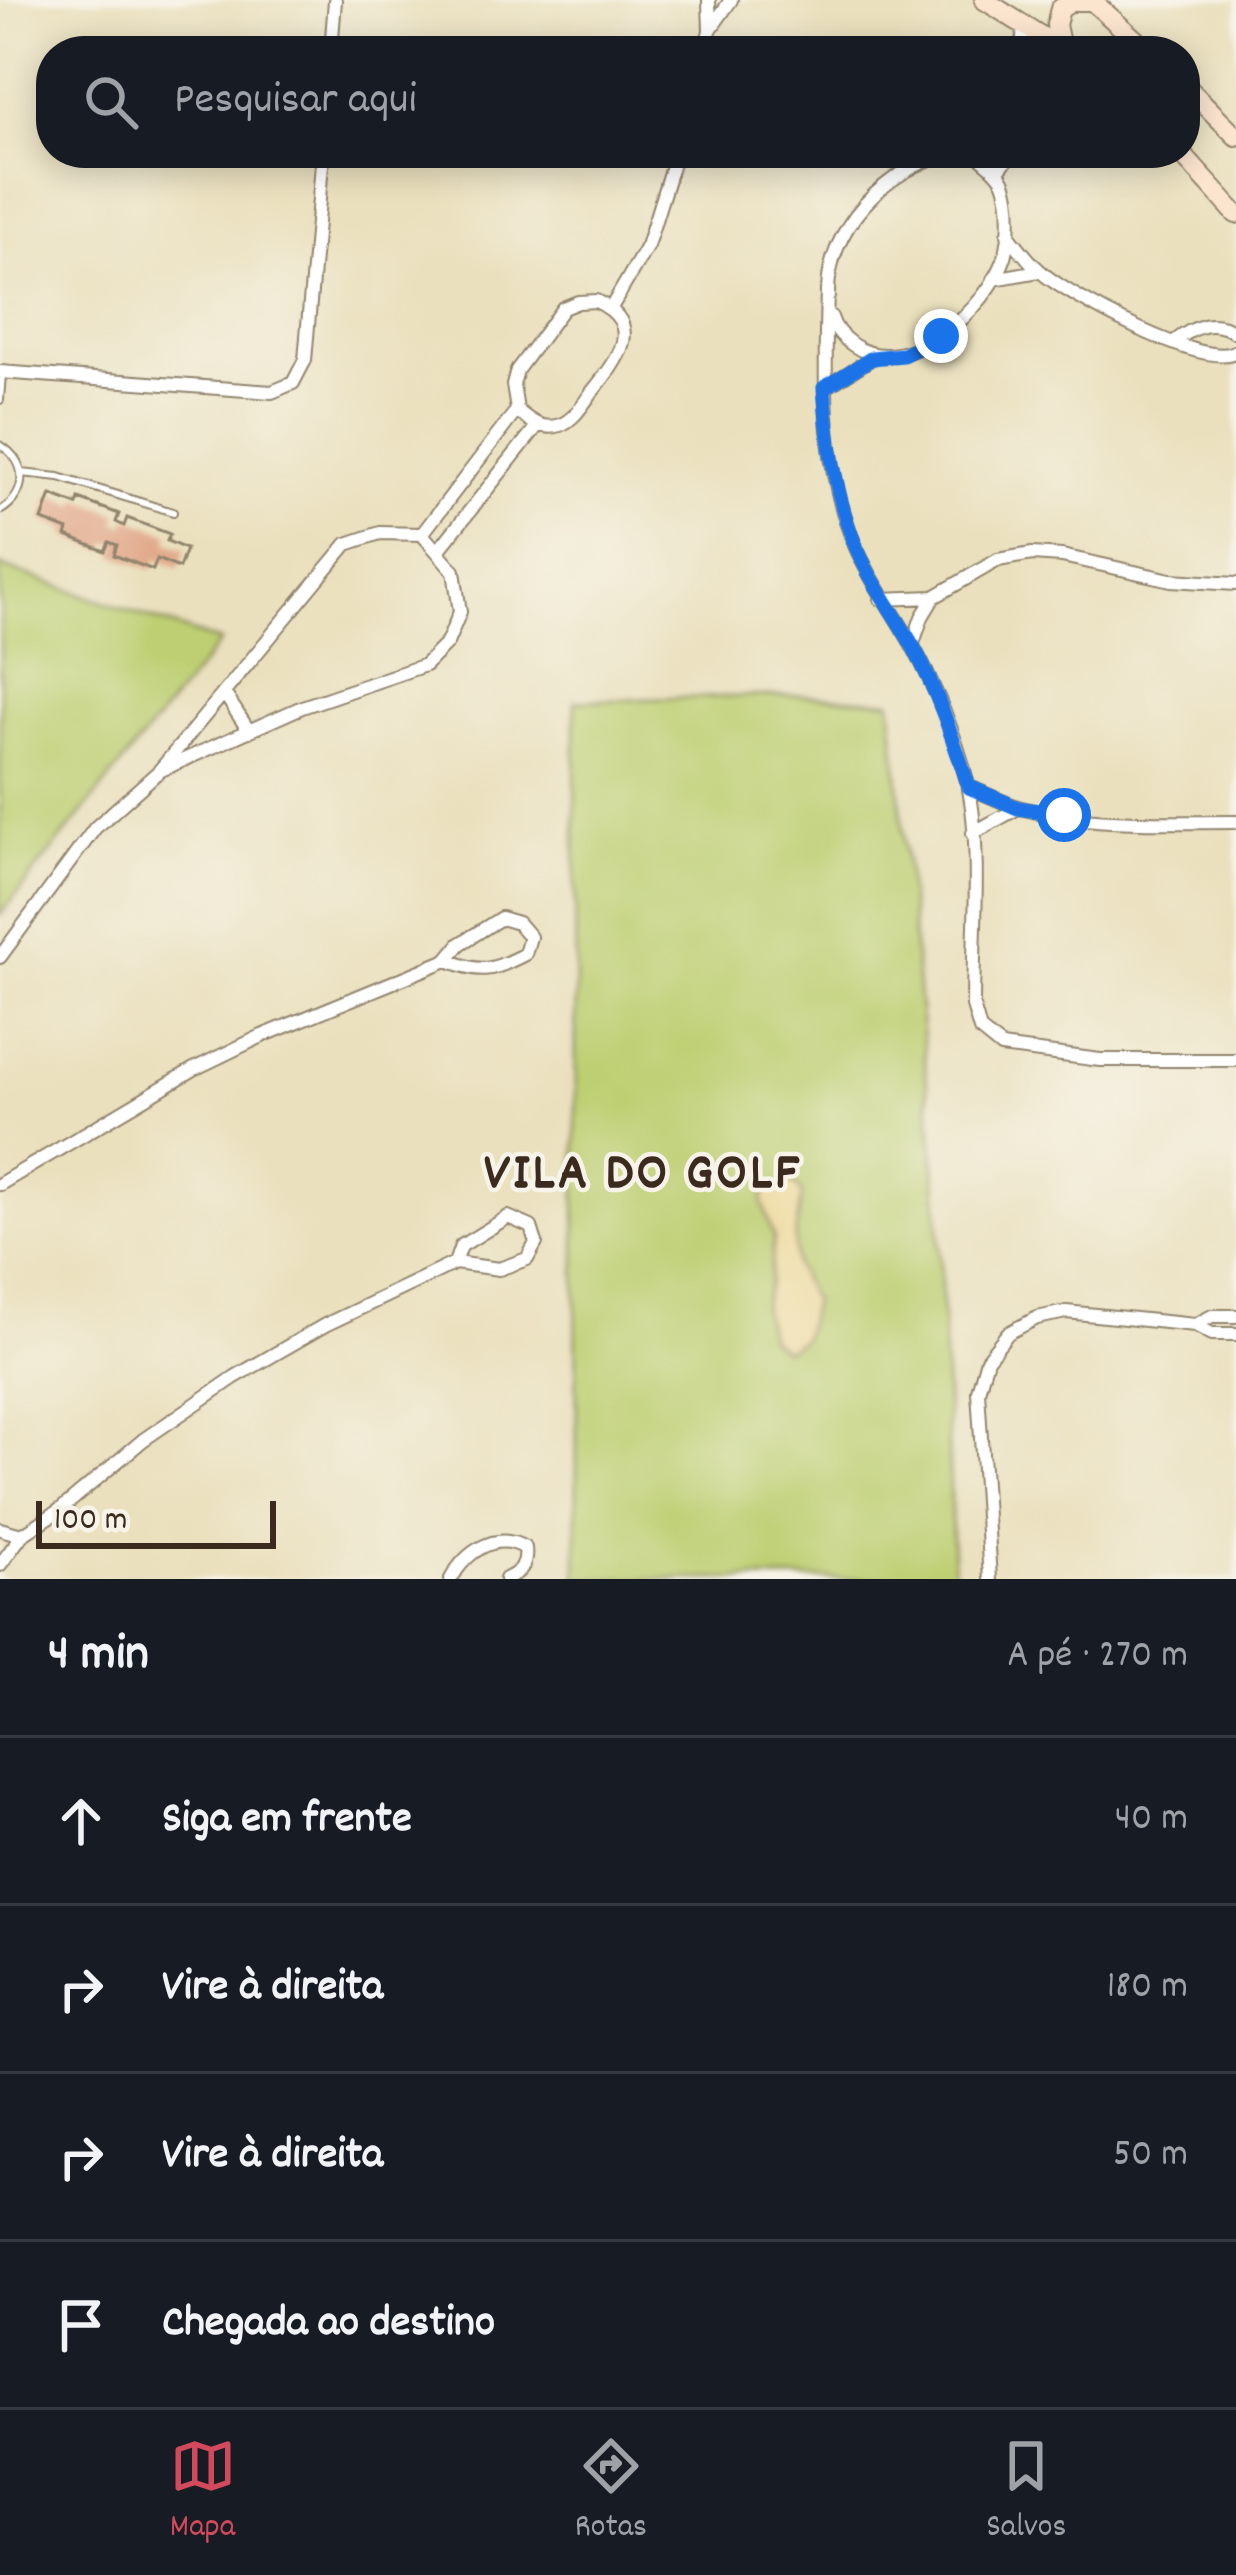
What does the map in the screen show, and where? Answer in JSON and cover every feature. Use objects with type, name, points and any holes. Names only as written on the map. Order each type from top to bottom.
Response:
[{"type":"main road","points":[[984,0],[1042,36]]},
{"type":"main road","points":[[1059,36],[1060,9],[1073,1],[1092,1],[1129,36]]},
{"type":"main road","points":[[1200,100],[1236,136]]},
{"type":"main road","points":[[1195,168],[1236,214]]},
{"type":"street","points":[[332,36],[335,0]]},
{"type":"street","points":[[709,0],[710,32]]},
{"type":"street","points":[[709,36],[731,0]]},
{"type":"street","points":[[1023,36],[1024,24]]},
{"type":"street","points":[[1,372],[272,392],[293,383],[305,360],[321,168]]},
{"type":"street","points":[[611,308],[647,246],[671,168]]},
{"type":"street","points":[[910,168],[865,203],[838,243],[827,290],[824,388],[828,445],[848,527],[881,599],[913,646],[944,711],[969,787],[973,1006],[980,1030],[1001,1047],[1100,1060],[1236,1060]]},
{"type":"street","points":[[824,388],[872,358],[903,355],[941,336],[994,279],[1005,256],[1008,234],[1004,183],[993,168]]},
{"type":"street","points":[[997,172],[1000,168]]},
{"type":"street","points":[[1008,234],[1039,271],[1115,317],[1199,353],[1224,357],[1236,351]]},
{"type":"street","points":[[994,279],[1039,271]]},
{"type":"street","points":[[827,290],[832,324],[872,358]]},
{"type":"street","points":[[596,302],[611,308],[622,321],[619,358],[572,418],[550,427],[538,425],[517,410],[513,385],[517,370],[563,308],[596,302]]},
{"type":"street","points":[[1174,342],[1200,325],[1222,326],[1236,333]]},
{"type":"street","points":[[422,534],[517,410]]},
{"type":"street","points":[[438,550],[538,425]]},
{"type":"street","points":[[0,957],[94,828],[159,771],[347,544],[380,532],[422,534],[454,571],[460,612],[447,643],[425,665],[302,707],[159,771]]},
{"type":"street","points":[[913,646],[934,597],[998,560],[1032,554],[1061,556],[1171,580],[1236,584]]},
{"type":"street","points":[[881,599],[934,597]]},
{"type":"street","points":[[224,693],[249,730]]},
{"type":"street","points":[[969,787],[1018,808],[1115,821],[1236,822]]},
{"type":"street","points":[[973,833],[1018,808]]},
{"type":"street","points":[[0,1184],[194,1069],[447,960],[460,944],[501,918],[518,923],[530,937],[525,954],[498,968],[476,971],[447,960]]},
{"type":"street","points":[[0,1565],[22,1535],[60,1510],[143,1440],[235,1377],[325,1324],[454,1263],[499,1269],[527,1259],[536,1243],[531,1227],[508,1217],[460,1246],[454,1263]]},
{"type":"street","points":[[990,1579],[978,1391],[987,1359],[1008,1333],[1037,1318],[1066,1312],[1195,1325],[1212,1334],[1236,1334]]},
{"type":"street","points":[[1195,1325],[1212,1316],[1236,1316]]},
{"type":"street","points":[[0,1529],[22,1535]]},
{"type":"street","points":[[451,1579],[461,1561],[475,1550],[515,1541],[525,1548],[527,1560],[519,1573],[506,1579]]},
{"type":"lane","points":[[0,400],[1,372]]},
{"type":"lane","points":[[0,445],[14,454],[22,473],[17,496],[0,511]]},
{"type":"lane","points":[[22,473],[59,477],[172,512]]},
{"type":"green space","points":[[0,566],[220,642],[0,915]]},
{"type":"green space","points":[[797,695],[891,701],[937,1189],[954,1579],[577,1579],[575,701]]},
{"type":"sand","points":[[794,1183],[802,1193],[795,1264],[812,1301],[803,1339],[785,1350],[770,1339],[762,1306],[774,1238],[762,1200],[768,1188]]},
{"type":"building","points":[[51,495],[77,505],[79,499],[119,514],[116,522],[124,526],[127,518],[170,534],[167,541],[186,549],[179,568],[157,559],[153,570],[114,555],[117,545],[109,542],[105,551],[66,536],[68,530],[42,520]]},
{"type":"district","name":"VILA DO GOLF","points":[[643,1176]]},
{"type":"route","points":[[941,336],[903,355],[872,358],[824,388],[828,445],[848,527],[881,599],[913,646],[944,711],[969,787],[1018,808],[1064,815]]}]
